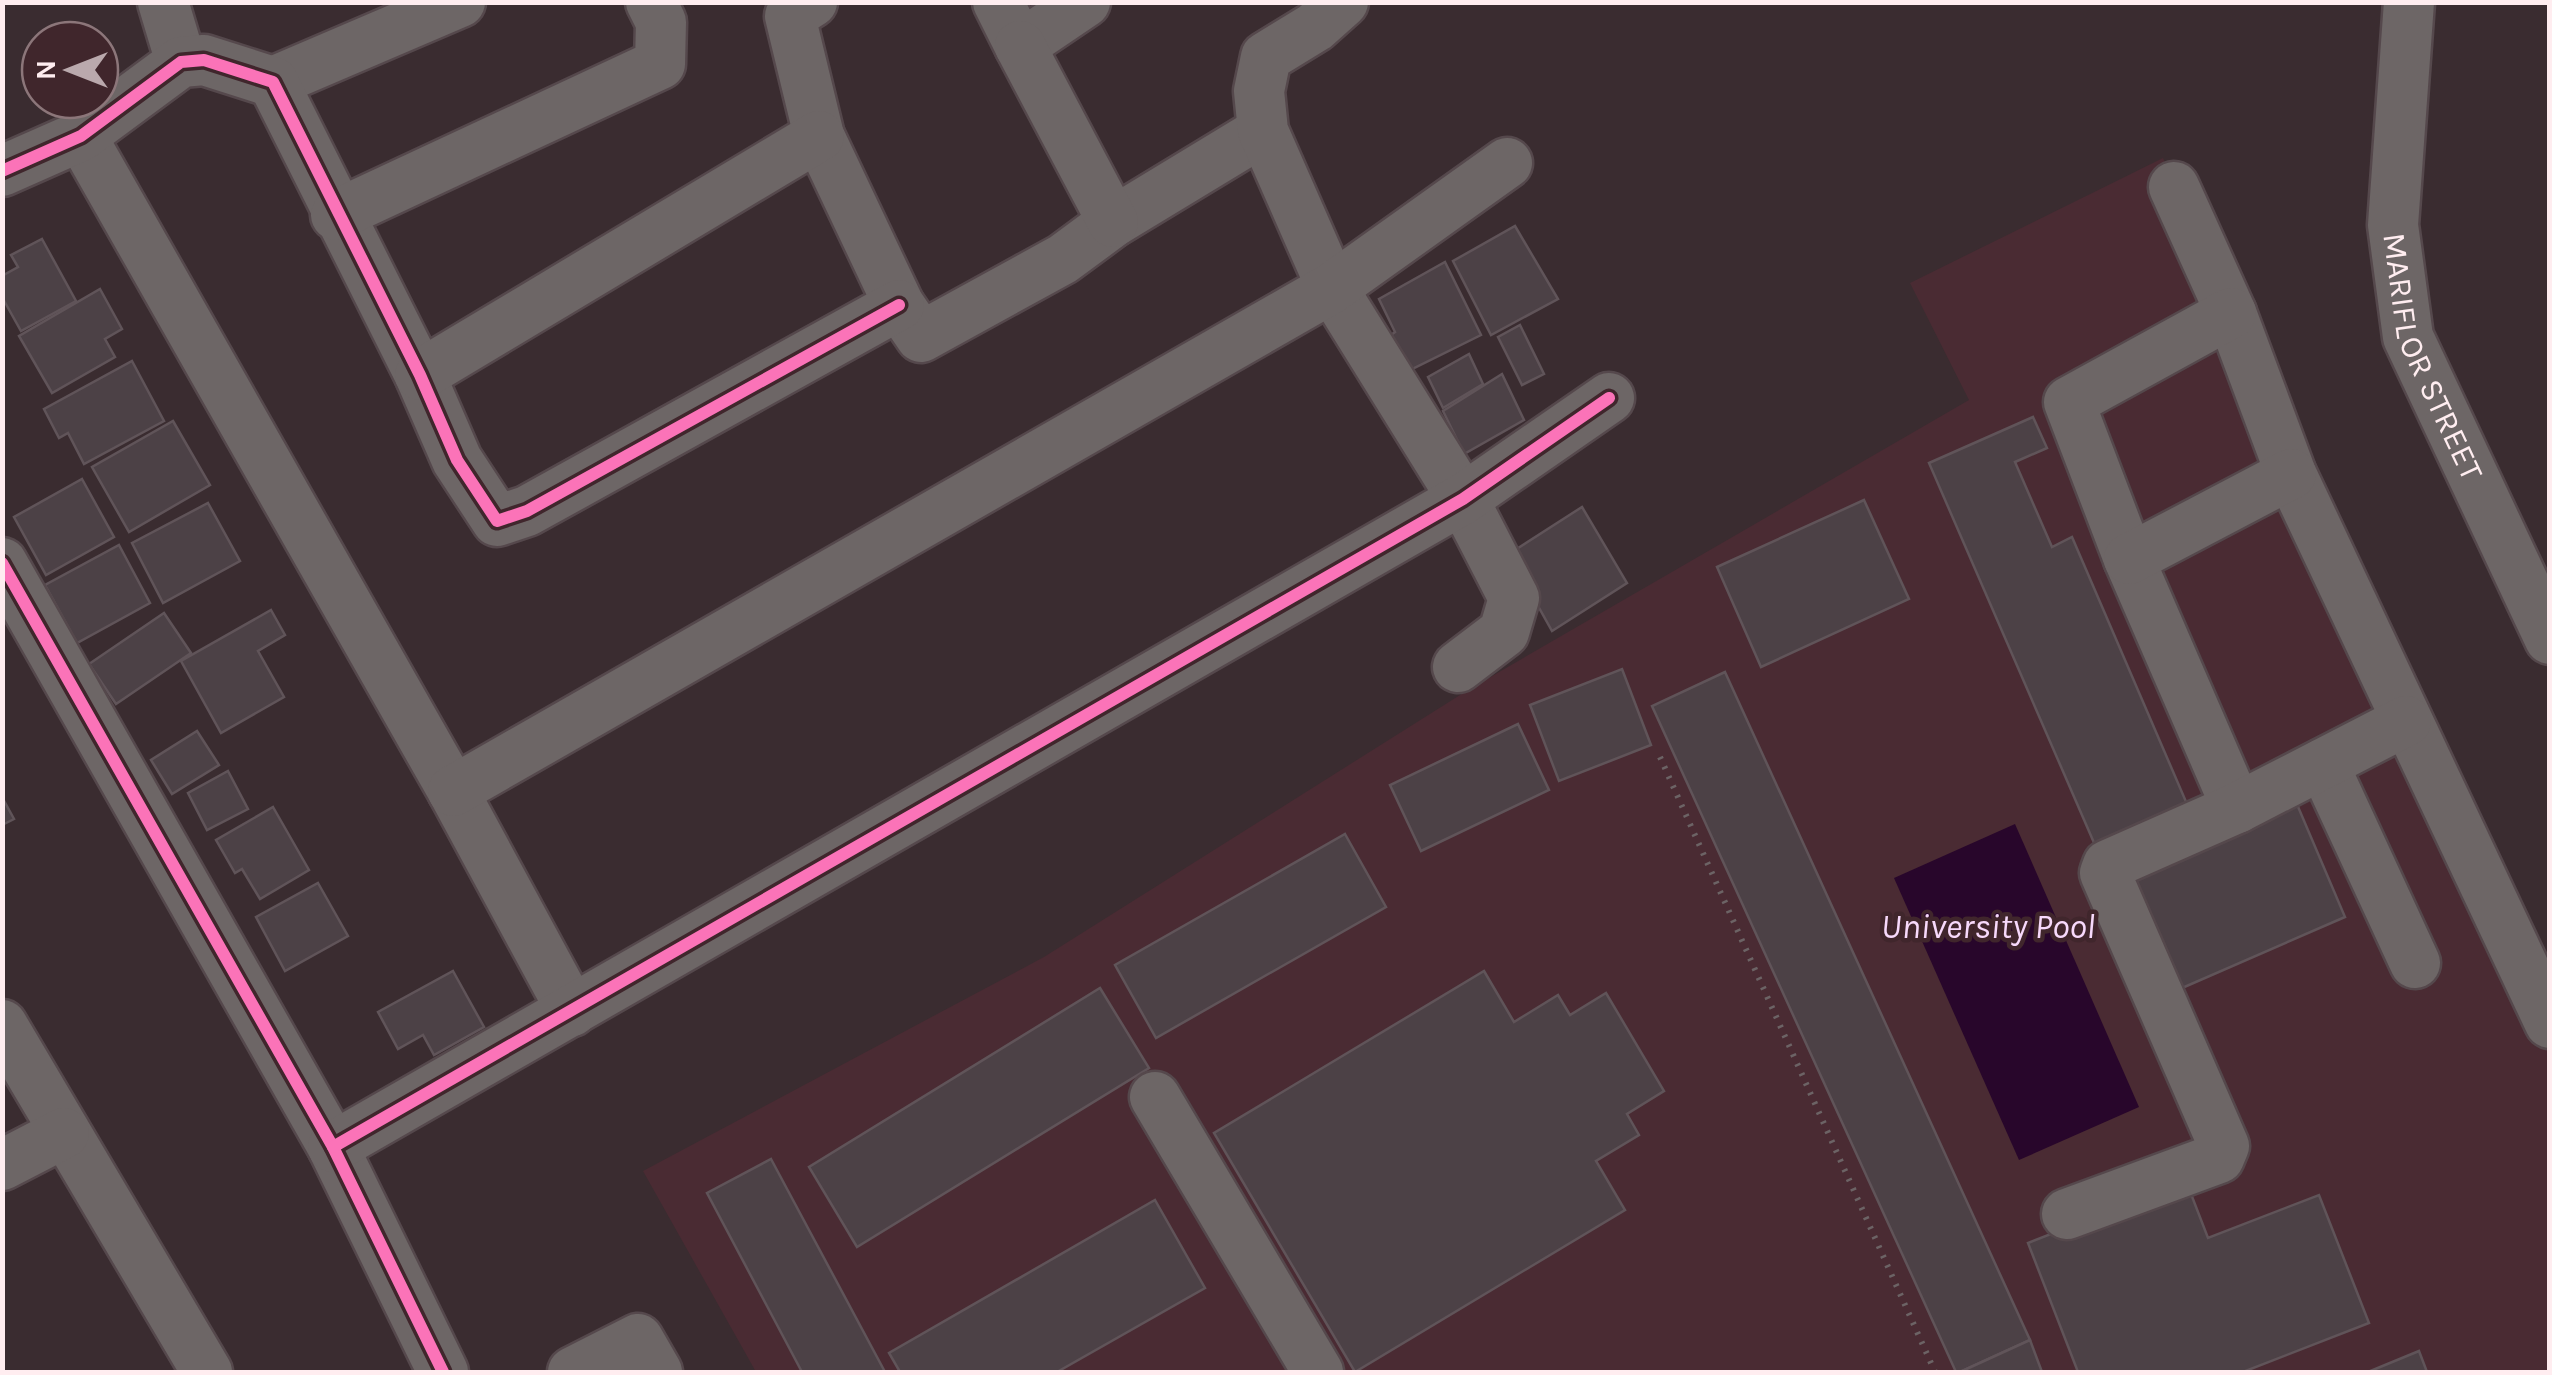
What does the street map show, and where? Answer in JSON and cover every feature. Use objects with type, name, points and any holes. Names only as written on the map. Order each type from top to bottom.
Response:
[{"type":"street","points":[[162,2],[181,62]]},
{"type":"street","points":[[2,171],[80,136],[181,62],[204,60],[272,82],[460,2]]},
{"type":"street","points":[[336,215],[660,64],[661,22],[651,2]]},
{"type":"street","points":[[812,2],[790,16],[819,136],[899,306],[920,338],[1063,259],[1113,222],[1264,132]]},
{"type":"street","points":[[1085,2],[1009,24],[1113,222]]},
{"type":"street","points":[[1343,2],[1315,27],[1266,57],[1259,91],[1264,132],[1332,288],[1463,500],[1514,598],[1504,632],[1458,667]]},
{"type":"street","name":"MARIFLOR STREET","points":[[2409,2],[2393,225],[2408,337],[2550,639]]},
{"type":"street","points":[[272,82],[420,376],[457,460],[496,522],[527,512],[899,306]]},
{"type":"street","points":[[80,136],[454,792],[572,1011]]},
{"type":"street","points":[[420,376],[819,136]]},
{"type":"street","points":[[454,792],[1332,288],[1506,164]]},
{"type":"street","points":[[2174,187],[2231,314],[2291,474],[2550,1023]]},
{"type":"street","points":[[2231,314],[2068,402],[2129,560],[2236,808]]},
{"type":"street","points":[[332,1147],[1463,500],[1609,398]]},
{"type":"street","points":[[2129,560],[2291,474]]},
{"type":"street","points":[[2,562],[332,1147],[443,1372]]},
{"type":"street","points":[[2067,1214],[2219,1158],[2224,1146],[2106,873],[2114,860],[2236,808],[2406,722]]},
{"type":"street","points":[[2322,764],[2416,963]]},
{"type":"street","points":[[2,1025],[208,1372]]},
{"type":"street","points":[[1155,1098],[1318,1372]]},
{"type":"street","points":[[2,1165],[64,1133]]},
{"type":"street","points":[[573,1372],[638,1339],[657,1372]]},
{"type":"path","points":[[1660,757],[1935,1372]]},
{"type":"shaded area","points":[[2163,158],[2549,1007],[2549,1372],[756,1372],[643,1171],[1044,957],[1468,690],[1969,400],[1910,283]]},
{"type":"water","name":"University Pool","points":[[2015,824],[2139,1107],[2019,1160],[1894,878]]},
{"type":"building","points":[[1515,226],[1558,299],[1491,335],[1453,261]]},
{"type":"building","points":[[42,239],[76,301],[21,331],[2,297],[2,276],[18,267],[11,255]]},
{"type":"building","points":[[1445,262],[1481,335],[1408,371],[1388,337],[1395,332],[1379,299]]},
{"type":"building","points":[[100,289],[122,329],[105,339],[115,357],[52,393],[19,336]]},
{"type":"building","points":[[1520,325],[1544,374],[1522,385],[1498,337]]},
{"type":"building","points":[[1469,354],[1483,384],[1443,408],[1428,377]]},
{"type":"building","points":[[132,361],[164,421],[84,464],[68,433],[59,438],[44,409]]},
{"type":"building","points":[[1502,374],[1524,420],[1464,454],[1443,411]]},
{"type":"building","points":[[2033,417],[2047,448],[2015,462],[2052,547],[2072,537],[2187,804],[2095,845],[1929,463]]},
{"type":"building","points":[[173,421],[210,485],[129,532],[92,467]]},
{"type":"building","points":[[82,479],[114,537],[46,575],[14,517]]},
{"type":"building","points":[[1864,500],[1909,599],[1761,667],[1717,567]]},
{"type":"building","points":[[208,503],[240,561],[163,603],[132,543]]},
{"type":"building","points":[[1582,507],[1627,583],[1552,631],[1509,554]]},
{"type":"building","points":[[119,545],[150,603],[77,643],[45,585]]},
{"type":"building","points":[[271,610],[285,635],[258,651],[284,697],[221,733],[181,661]]},
{"type":"building","points":[[164,613],[191,653],[116,704],[89,664]]},
{"type":"building","points":[[1622,669],[1651,745],[1559,781],[1530,705]]},
{"type":"building","points":[[1725,672],[2030,1340],[1960,1372],[1956,1372],[1652,706]]},
{"type":"building","points":[[1518,724],[1549,790],[1421,851],[1390,785]]},
{"type":"building","points":[[197,731],[219,765],[172,794],[151,760]]},
{"type":"building","points":[[228,771],[248,809],[207,830],[188,793]]},
{"type":"building","points":[[2,797],[14,819],[2,825]]},
{"type":"building","points":[[2296,802],[2345,917],[2166,995],[2117,879]]},
{"type":"building","points":[[273,807],[309,870],[260,899],[242,869],[235,873],[216,840]]},
{"type":"building","points":[[1345,834],[1386,907],[1156,1038],[1115,965]]},
{"type":"building","points":[[318,883],[348,936],[285,971],[256,917]]},
{"type":"building","points":[[453,971],[484,1027],[434,1055],[423,1035],[398,1049],[378,1012]]},
{"type":"building","points":[[1484,971],[1514,1022],[1558,995],[1570,1015],[1606,993],[1664,1091],[1627,1114],[1639,1135],[1596,1161],[1625,1210],[1355,1372],[1214,1133]]},
{"type":"building","points":[[1100,988],[1149,1068],[857,1247],[809,1167]]},
{"type":"building","points":[[771,1159],[885,1372],[802,1372],[707,1193]]},
{"type":"building","points":[[2186,1181],[2208,1238],[2319,1195],[2369,1323],[2243,1372],[2078,1372],[2028,1243]]},
{"type":"building","points":[[1155,1200],[1205,1288],[1057,1372],[900,1372],[889,1353]]},
{"type":"building","points":[[2030,1340],[2042,1372],[1960,1372]]},
{"type":"building","points":[[2419,1351],[2427,1372],[2368,1372]]},
{"type":"cycle path","points":[[2,171],[81,136],[181,62],[204,60],[273,82],[420,375],[457,460],[497,521],[527,511],[899,305]]},
{"type":"cycle path","points":[[333,1147],[1463,499],[1609,398]]},
{"type":"cycle path","points":[[2,563],[333,1147],[443,1372]]}]
